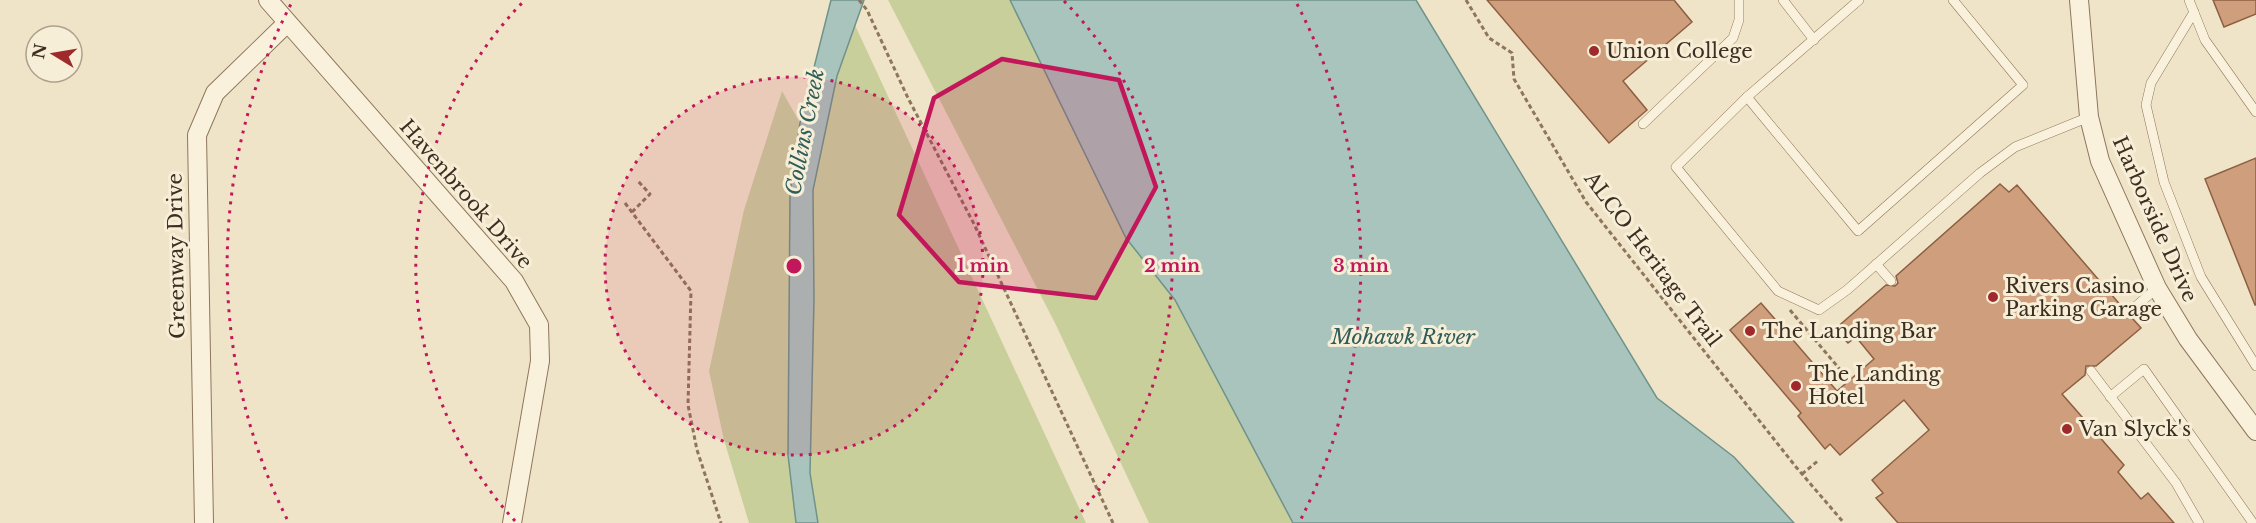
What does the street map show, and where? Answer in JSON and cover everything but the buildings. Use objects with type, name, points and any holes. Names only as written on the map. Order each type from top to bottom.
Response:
[{"type":"street","name":"Havenbrook Drive","points":[[268,0],[513,281],[539,325],[540,361],[512,523]]},
{"type":"street","name":"Harborside Drive","points":[[2079,0],[2089,117],[2100,161],[2157,288],[2188,339],[2256,431]]},
{"type":"street","name":"Greenway Drive","points":[[204,523],[197,135],[215,93],[287,23]]},
{"type":"lane","points":[[1642,124],[1733,38],[1739,20],[1739,0]]},
{"type":"lane","points":[[1783,0],[1814,40]]},
{"type":"lane","points":[[1859,0],[1747,97],[1676,167],[1778,291],[1786,296],[1819,310],[1876,264],[1980,173],[2015,147],[2089,117]]},
{"type":"lane","points":[[1747,97],[1858,231],[2023,85],[1953,0]]},
{"type":"lane","points":[[2188,0],[2205,40],[2256,112]]},
{"type":"lane","points":[[2194,12],[2151,83],[2146,105],[2164,182],[2201,277],[2256,366]]},
{"type":"lane","points":[[1876,264],[1891,281]]},
{"type":"lane","points":[[2128,313],[2157,288]]},
{"type":"lane","points":[[2110,397],[2144,369],[2253,523]]},
{"type":"lane","points":[[2091,370],[2176,483],[2199,523]]},
{"type":"path","points":[[859,0],[867,10],[908,98],[974,224],[1113,523]]},
{"type":"path","name":"ALCO Heritage Trail","points":[[1466,0],[1489,38],[1512,53],[1514,79],[1586,202],[1802,474],[1844,523]]},
{"type":"path","points":[[632,212],[650,194],[637,180]]},
{"type":"path","points":[[626,203],[691,291],[688,405],[697,450],[722,523]]},
{"type":"path","points":[[1789,309],[1844,373]]},
{"type":"path","points":[[1802,474],[1819,460]]},
{"type":"highlighted area","points":[[1002,59],[1119,80],[1156,187],[1096,298],[959,282],[899,215],[934,98]]},
{"type":"green space","points":[[888,0],[1010,0],[1126,238],[1175,300],[1293,523],[1149,523],[1055,323]]},
{"type":"green space","points":[[855,25],[1086,523],[818,523],[810,473],[814,300],[813,190],[837,76]]},
{"type":"green space","points":[[782,91],[800,123],[790,193],[788,455],[796,523],[749,523],[724,440],[709,371],[744,210]]},
{"type":"water","name":"Collins Creek","points":[[831,0],[864,0],[837,76],[813,190],[814,300],[810,473],[818,523],[796,523],[788,455],[790,193],[800,123]]},
{"type":"water","name":"Mohawk River","points":[[1010,0],[1416,0],[1657,398],[1734,457],[1794,523],[1293,523],[1175,300],[1126,238]]},
{"type":"place","name":"Union College","points":[[1594,51]]},
{"type":"place","name":"Rivers Casino Parking Garage","points":[[1993,297]]},
{"type":"place","name":"The Landing Bar","points":[[1750,331]]},
{"type":"place","name":"The Landing Hotel","points":[[1796,386]]},
{"type":"place","name":"Van Slyck's","points":[[2067,429]]}]
